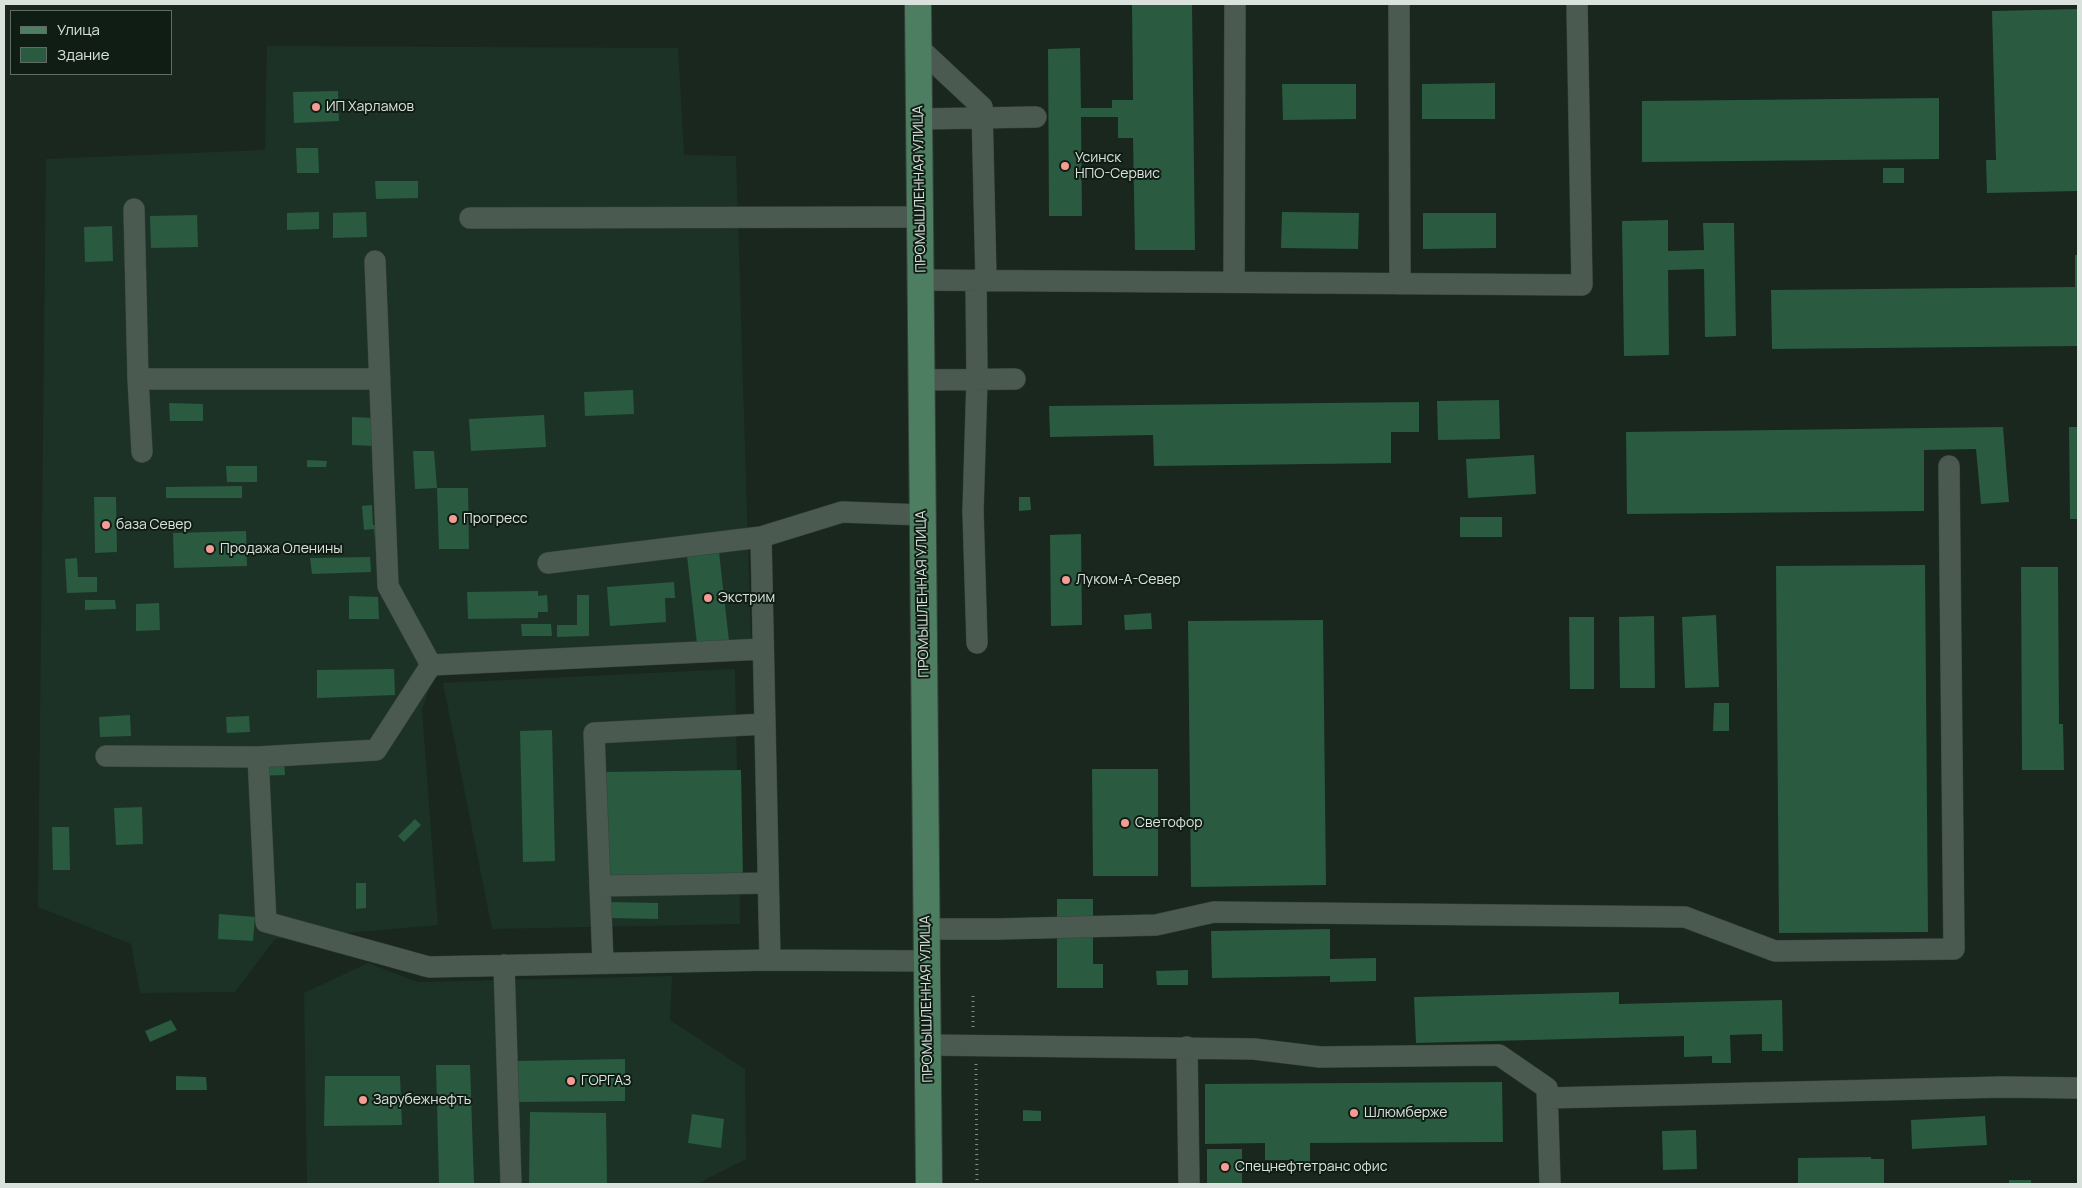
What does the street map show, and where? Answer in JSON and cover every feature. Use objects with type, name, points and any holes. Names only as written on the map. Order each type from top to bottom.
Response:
[{"type":"main road","name":"ПРОМЫШЛЕННАЯ УЛИЦА","points":[[918,4],[929,1184]]},
{"type":"street","points":[[1234,282],[1235,4]]},
{"type":"street","points":[[1399,4],[1400,284]]},
{"type":"street","points":[[920,280],[1582,285],[1577,4]]},
{"type":"street","points":[[918,47],[982,107],[981,280],[973,510],[976,643]]},
{"type":"street","points":[[919,119],[1036,117]]},
{"type":"street","points":[[134,209],[138,379],[142,452]]},
{"type":"street","points":[[470,218],[920,216]]},
{"type":"street","points":[[375,260],[388,586],[431,665]]},
{"type":"street","points":[[138,379],[380,379]]},
{"type":"street","points":[[921,380],[1015,379]]},
{"type":"street","points":[[927,929],[999,930],[1156,924],[1214,912],[1685,917],[1774,951],[1954,950],[1949,466]]},
{"type":"street","points":[[548,563],[761,538],[842,512],[923,515]]},
{"type":"street","points":[[761,538],[770,960]]},
{"type":"street","points":[[431,665],[763,649]]},
{"type":"street","points":[[106,756],[258,757],[376,750],[431,665]]},
{"type":"street","points":[[603,964],[594,733],[765,724]]},
{"type":"street","points":[[258,757],[266,922],[429,967],[770,960],[927,961]]},
{"type":"street","points":[[600,886],[768,884]]},
{"type":"street","points":[[504,966],[511,1184]]},
{"type":"street","points":[[928,1045],[1187,1047],[1254,1049],[1320,1056],[1499,1055],[1547,1088],[1550,1184]]},
{"type":"street","points":[[1187,1047],[1189,1184]]},
{"type":"street","points":[[1548,1098],[1993,1088],[2078,1088]]},
{"type":"path","points":[[973,996],[977,1184]]},
{"type":"shaded area","points":[[267,46],[678,48],[684,155],[736,156],[751,642],[439,661],[422,710],[438,925],[275,939],[235,992],[140,993],[131,944],[38,907],[46,159],[265,150]]},
{"type":"shaded area","points":[[735,669],[740,924],[492,929],[443,683]]},
{"type":"shaded area","points":[[368,963],[417,982],[672,976],[670,1020],[745,1069],[746,1159],[697,1184],[307,1184],[304,993]]},
{"type":"building","points":[[1132,4],[1192,4],[1195,250],[1135,250],[1133,138],[1118,138],[1118,117],[1081,117],[1082,216],[1049,216],[1048,49],[1080,48],[1081,108],[1112,108],[1112,100],[1133,100]]},
{"type":"building","points":[[2078,9],[2078,191],[1987,193],[1986,160],[1996,160],[1992,11]]},
{"type":"building","points":[[1495,83],[1495,119],[1422,119],[1422,84]]},
{"type":"building","points":[[1282,84],[1356,84],[1356,119],[1283,120]]},
{"type":"building","name":"ИП Харламов","points":[[338,91],[339,121],[294,123],[293,92]]},
{"type":"building","points":[[1939,98],[1939,159],[1642,162],[1642,101]]},
{"type":"building","points":[[296,148],[318,148],[319,173],[297,173]]},
{"type":"building","points":[[1883,168],[1904,168],[1904,183],[1883,183]]},
{"type":"building","points":[[375,181],[418,181],[418,198],[376,199]]},
{"type":"building","points":[[319,212],[319,229],[287,230],[287,213]]},
{"type":"building","points":[[366,212],[367,237],[333,238],[333,213]]},
{"type":"building","points":[[1282,212],[1359,213],[1358,249],[1281,248]]},
{"type":"building","points":[[1423,213],[1496,213],[1496,248],[1423,249]]},
{"type":"building","points":[[197,215],[198,247],[151,248],[150,216]]},
{"type":"building","points":[[1668,220],[1668,251],[1704,250],[1703,223],[1734,223],[1736,336],[1705,337],[1704,269],[1668,270],[1669,355],[1624,356],[1622,221]]},
{"type":"building","points":[[112,226],[113,261],[85,262],[84,227]]},
{"type":"building","points":[[2075,255],[2078,255],[2078,346],[1772,349],[1771,290],[2075,287]]},
{"type":"building","points":[[633,390],[634,414],[585,416],[584,392]]},
{"type":"building","points":[[1499,400],[1500,439],[1438,440],[1437,401]]},
{"type":"building","points":[[1419,402],[1419,432],[1391,432],[1391,463],[1154,466],[1153,435],[1050,437],[1049,406]]},
{"type":"building","points":[[169,403],[203,404],[203,421],[170,421]]},
{"type":"building","points":[[544,415],[546,447],[471,451],[469,419]]},
{"type":"building","points":[[352,417],[374,418],[374,446],[352,445]]},
{"type":"building","points":[[2003,427],[2009,502],[1981,504],[1976,449],[1924,450],[1924,511],[1627,514],[1626,432]]},
{"type":"building","points":[[2069,427],[2078,427],[2078,519],[2070,519]]},
{"type":"building","points":[[413,451],[434,451],[437,488],[415,489]]},
{"type":"building","points":[[1534,455],[1536,494],[1468,498],[1466,459]]},
{"type":"building","points":[[307,460],[327,461],[326,467],[307,467]]},
{"type":"building","points":[[226,466],[257,466],[257,482],[227,482]]},
{"type":"building","points":[[242,486],[242,498],[166,498],[166,487]]},
{"type":"building","name":"Прогресс","points":[[437,488],[468,488],[469,549],[439,549]]},
{"type":"building","name":"база Север","points":[[94,497],[116,497],[117,552],[95,553]]},
{"type":"building","points":[[1019,497],[1030,497],[1031,510],[1019,511]]},
{"type":"building","points":[[372,505],[373,525],[394,524],[376,551],[374,529],[364,530],[362,506]]},
{"type":"building","points":[[1460,517],[1502,517],[1502,537],[1460,537]]},
{"type":"building","name":"Продажа Оленины","points":[[246,531],[247,566],[174,568],[173,533]]},
{"type":"building","name":"Луком-А-Север","points":[[1081,534],[1082,625],[1051,626],[1050,535]]},
{"type":"building","name":"Экстрим","points":[[719,552],[729,641],[697,644],[687,556]]},
{"type":"building","points":[[370,557],[371,572],[312,574],[310,558]]},
{"type":"building","points":[[77,558],[78,577],[97,577],[97,592],[67,593],[65,559]]},
{"type":"building","points":[[1925,565],[1928,932],[1779,933],[1776,566]]},
{"type":"building","points":[[2021,567],[2058,567],[2059,724],[2063,724],[2064,770],[2022,770]]},
{"type":"building","points":[[674,582],[675,598],[665,598],[666,622],[610,626],[607,587]]},
{"type":"building","points":[[538,591],[538,596],[547,595],[548,612],[538,612],[538,618],[468,619],[467,592]]},
{"type":"building","points":[[577,595],[589,595],[589,636],[557,637],[557,625],[577,625]]},
{"type":"building","points":[[349,596],[378,597],[379,619],[349,619]]},
{"type":"building","points":[[85,600],[115,600],[116,609],[85,610]]},
{"type":"building","points":[[159,603],[160,630],[136,631],[136,604]]},
{"type":"building","points":[[1151,613],[1152,629],[1125,630],[1124,615]]},
{"type":"building","points":[[1716,615],[1719,687],[1685,688],[1682,617]]},
{"type":"building","points":[[1654,616],[1655,688],[1620,688],[1619,617]]},
{"type":"building","points":[[1569,617],[1594,617],[1594,689],[1570,689]]},
{"type":"building","points":[[1323,620],[1326,885],[1191,887],[1188,621]]},
{"type":"building","points":[[521,624],[551,624],[552,636],[522,636]]},
{"type":"building","points":[[394,669],[395,695],[317,698],[317,670]]},
{"type":"building","points":[[1714,703],[1729,703],[1729,731],[1713,731]]},
{"type":"building","points":[[130,715],[131,736],[100,737],[99,717]]},
{"type":"building","points":[[249,716],[250,732],[227,733],[226,717]]},
{"type":"building","points":[[552,730],[555,861],[523,862],[520,731]]},
{"type":"building","points":[[284,758],[285,775],[253,776]]},
{"type":"building","name":"Светофор","points":[[1092,769],[1158,769],[1158,876],[1093,876]]},
{"type":"building","points":[[741,770],[743,879],[608,881],[606,772]]},
{"type":"building","points":[[142,807],[143,844],[116,845],[114,808]]},
{"type":"building","points":[[415,819],[421,825],[404,842],[398,836]]},
{"type":"building","points":[[52,827],[69,827],[70,870],[53,870]]},
{"type":"building","points":[[356,883],[366,883],[366,908],[356,909]]},
{"type":"building","points":[[1057,899],[1093,899],[1093,964],[1103,964],[1103,988],[1057,988]]},
{"type":"building","points":[[611,902],[658,903],[658,919],[610,918]]},
{"type":"building","points":[[219,914],[255,917],[253,941],[218,939]]},
{"type":"building","points":[[1330,929],[1330,959],[1376,958],[1376,981],[1330,982],[1330,976],[1212,978],[1211,931]]},
{"type":"building","points":[[1188,970],[1188,985],[1157,985],[1156,971]]},
{"type":"building","points":[[1619,992],[1619,1004],[1782,1000],[1783,1051],[1762,1051],[1762,1034],[1730,1035],[1731,1063],[1712,1063],[1712,1056],[1684,1057],[1684,1036],[1416,1043],[1414,997]]},
{"type":"building","points":[[171,1020],[177,1030],[150,1042],[145,1031]]},
{"type":"building","name":"ГОРГАЗ","points":[[625,1059],[625,1101],[519,1102],[517,1061]]},
{"type":"building","points":[[436,1065],[470,1065],[474,1184],[439,1184]]},
{"type":"building","points":[[176,1076],[206,1077],[207,1090],[176,1090]]},
{"type":"building","name":"Зарубежнефть","points":[[325,1076],[400,1076],[402,1125],[324,1126]]},
{"type":"building","name":"Шлюмберже","points":[[1502,1082],[1503,1142],[1310,1143],[1310,1165],[1294,1165],[1294,1160],[1265,1160],[1265,1143],[1205,1144],[1205,1084]]},
{"type":"building","points":[[1023,1110],[1041,1111],[1041,1121],[1023,1121]]},
{"type":"building","points":[[530,1112],[606,1113],[607,1184],[529,1184]]},
{"type":"building","points":[[692,1114],[724,1119],[721,1148],[688,1143]]},
{"type":"building","points":[[1985,1116],[1987,1145],[1912,1149],[1911,1120]]},
{"type":"building","points":[[1696,1130],[1697,1169],[1663,1170],[1662,1131]]},
{"type":"building","name":"Спецнефтетранс офис","points":[[1207,1149],[1242,1149],[1242,1184],[1207,1184]]},
{"type":"building","points":[[1871,1157],[1871,1159],[1884,1159],[1884,1184],[1798,1184],[1798,1158]]},
{"type":"building","points":[[2009,1180],[2031,1180],[2031,1184],[2009,1184]]},
{"type":"place","name":"ИП Харламов","points":[[316,107]]},
{"type":"place","name":"Усинск НПО-Сервис","points":[[1065,166]]},
{"type":"place","name":"Прогресс","points":[[453,519]]},
{"type":"place","name":"база Север","points":[[106,525]]},
{"type":"place","name":"Продажа Оленины","points":[[210,549]]},
{"type":"place","name":"Луком-А-Север","points":[[1066,580]]},
{"type":"place","name":"Экстрим","points":[[708,598]]},
{"type":"place","name":"Светофор","points":[[1125,823]]},
{"type":"place","name":"ГОРГАЗ","points":[[571,1081]]},
{"type":"place","name":"Зарубежнефть","points":[[363,1100]]},
{"type":"place","name":"Шлюмберже","points":[[1354,1113]]},
{"type":"place","name":"Спецнефтетранс офис","points":[[1225,1167]]}]
